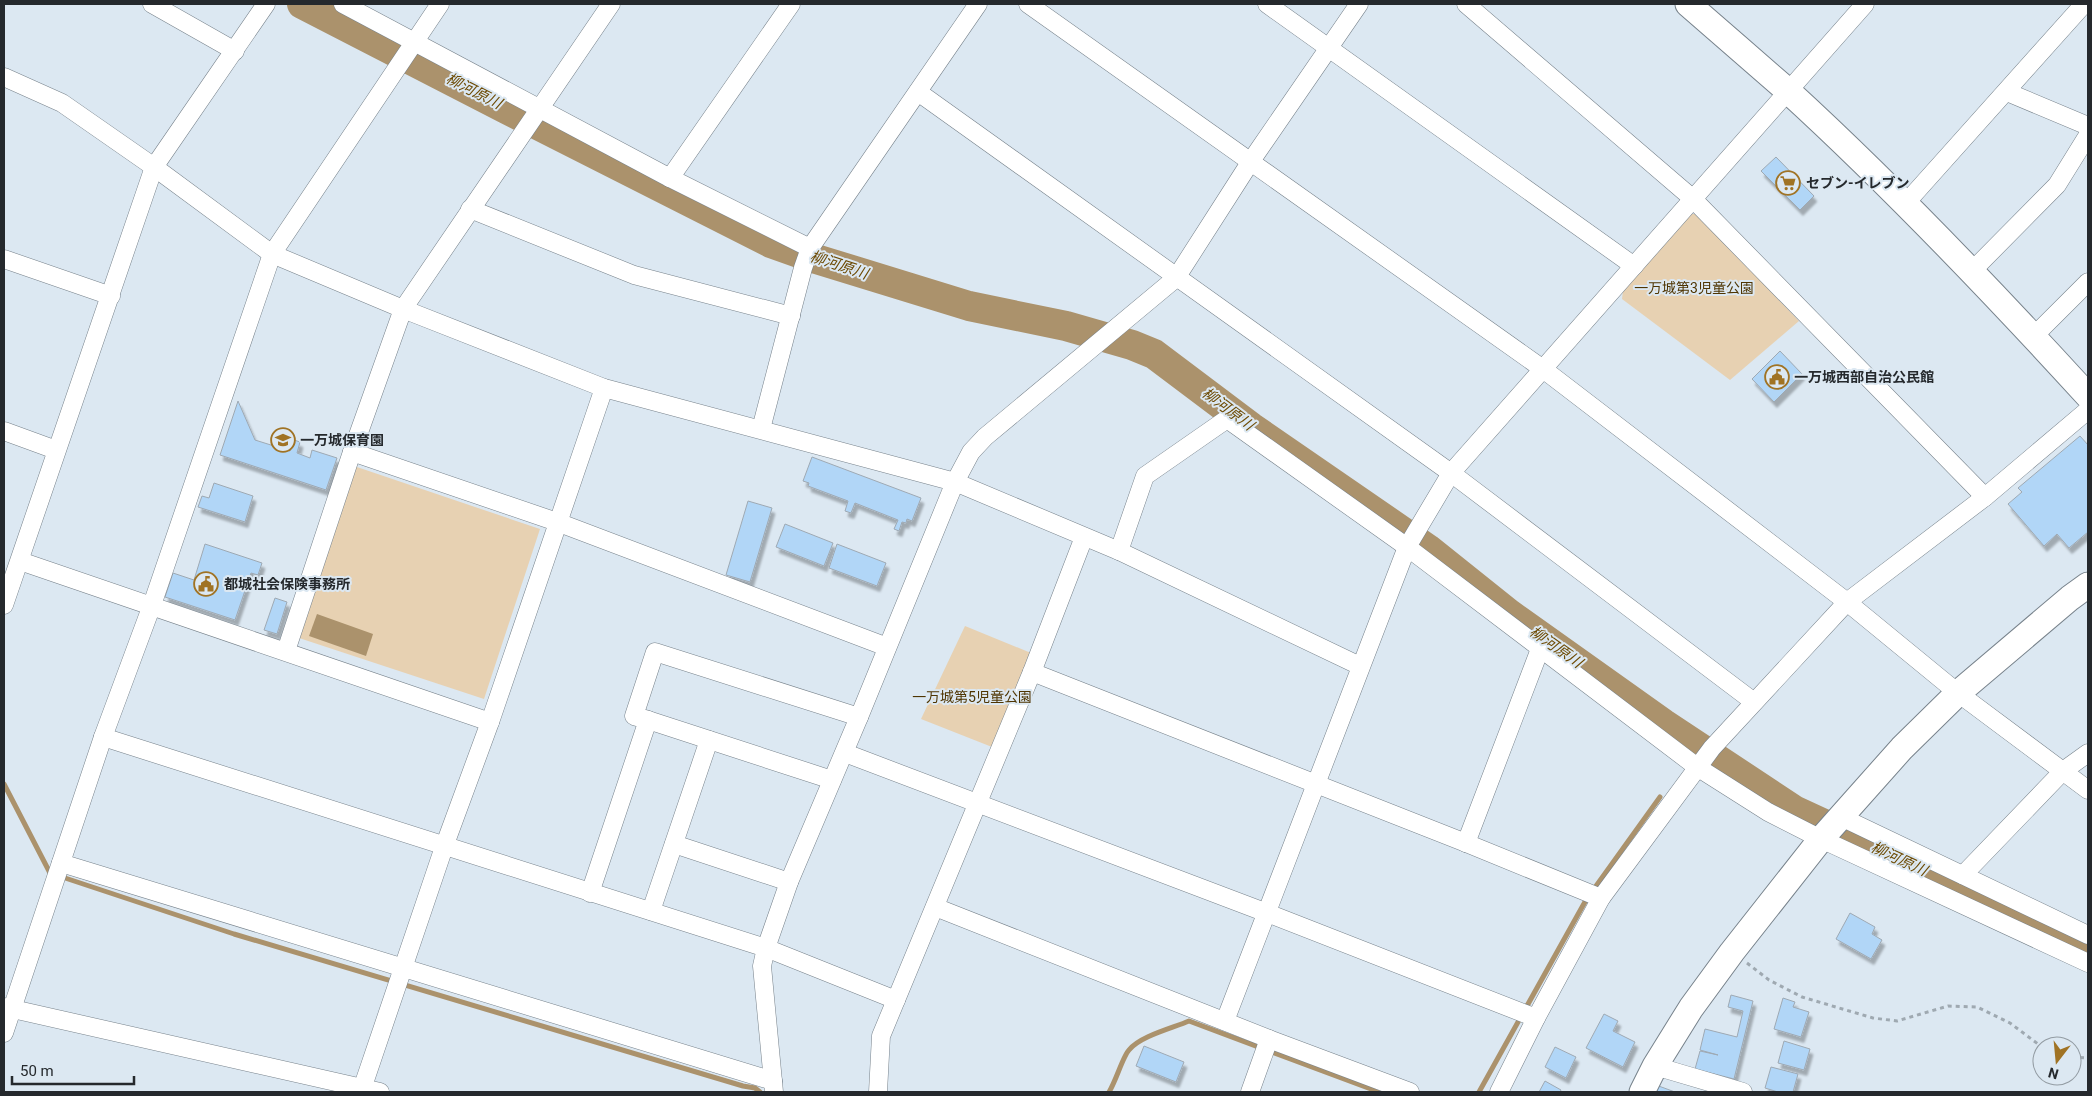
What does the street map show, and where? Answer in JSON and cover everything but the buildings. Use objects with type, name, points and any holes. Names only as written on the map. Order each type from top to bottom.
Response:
[{"type":"street","points":[[152,4],[235,50]]},
{"type":"street","points":[[4,605],[154,167],[266,4]]},
{"type":"street","points":[[343,4],[670,178],[810,248]]},
{"type":"street","points":[[4,1033],[8,1008],[54,884],[103,737],[152,605],[272,254],[440,4]]},
{"type":"street","points":[[286,651],[402,309],[612,4]]},
{"type":"street","points":[[670,178],[791,4]]},
{"type":"street","points":[[761,429],[803,268],[810,248],[978,4]]},
{"type":"street","points":[[1028,4],[1543,369],[1847,602],[1958,693],[2088,790]]},
{"type":"street","points":[[1267,4],[1634,266]]},
{"type":"street","points":[[61,863],[404,968],[774,1087],[762,966],[766,948],[789,882],[845,753],[886,647],[955,482],[971,452],[985,437],[1176,278],[1251,161],[1359,4]]},
{"type":"street","points":[[1466,4],[1692,198],[1984,496]]},
{"type":"street","points":[[1688,4],[1789,92],[1905,204],[2034,336],[2088,396]]},
{"type":"street","points":[[1225,1021],[1360,666],[1411,540],[1451,473],[1865,4]]},
{"type":"street","points":[[1905,204],[2084,4]]},
{"type":"street","points":[[4,77],[62,103],[154,167],[272,254],[402,309],[604,388],[955,482],[1119,551],[1360,666]]},
{"type":"street","points":[[918,92],[1451,473],[1754,702]]},
{"type":"street","points":[[2007,92],[2088,126]]},
{"type":"street","points":[[1971,272],[2057,185],[2088,135]]},
{"type":"street","points":[[470,209],[634,276],[791,316]]},
{"type":"street","points":[[5,264],[111,296]]},
{"type":"street","points":[[2034,336],[2088,282]]},
{"type":"street","points":[[8,1008],[368,1091],[394,995],[604,388]]},
{"type":"street","points":[[1499,1092],[1536,1018],[1601,898],[1712,748],[1847,602],[1984,496],[2088,410]]},
{"type":"street","points":[[1119,551],[1145,476],[1226,419],[1411,540],[1540,649],[1697,767],[1768,812],[1822,840],[2088,963]]},
{"type":"street","points":[[4,431],[56,450]]},
{"type":"street","points":[[352,452],[557,522],[886,647]]},
{"type":"street","points":[[878,1092],[881,1036],[1032,672],[1084,536]]},
{"type":"street","points":[[20,560],[490,722]]},
{"type":"street","points":[[1642,1092],[1655,1066],[1691,1008],[1732,952],[1822,840],[1902,748],[1958,693],[2070,598],[2088,585]]},
{"type":"street","points":[[1466,843],[1540,649]]},
{"type":"street","points":[[832,780],[634,716],[654,652],[859,718]]},
{"type":"street","points":[[1032,672],[1601,898]]},
{"type":"street","points":[[590,893],[648,720]]},
{"type":"street","points":[[103,737],[766,948],[896,1000]]},
{"type":"street","points":[[651,911],[709,740]]},
{"type":"street","points":[[845,753],[1267,913],[1536,1018]]},
{"type":"street","points":[[1963,875],[2063,771],[2088,753]]},
{"type":"street","points":[[1841,818],[2088,935]]},
{"type":"street","points":[[674,844],[789,882]]},
{"type":"street","points":[[935,907],[1269,1039],[1410,1092]]},
{"type":"street","points":[[1250,1092],[1269,1039]]},
{"type":"street","points":[[1655,1066],[1743,1092]]},
{"type":"path","points":[[1732,952],[1770,980],[1802,997],[1873,1018],[1897,1021],[1948,1006],[1976,1007],[2010,1023],[2032,1039]]},
{"type":"green space","name":"一万城第3児童公園","points":[[1689,214],[1697,214],[1799,321],[1730,380],[1622,299],[1623,291]]},
{"type":"green space","points":[[354,466],[540,529],[484,699],[296,637]]},
{"type":"green space","name":"一万城第5児童公園","points":[[965,626],[1031,653],[992,747],[921,719]]},
{"type":"shaded area","points":[[317,614],[373,634],[366,656],[309,636]]},
{"type":"waterway","name":"柳河原川","points":[[302,4],[771,243],[816,259],[969,306],[1066,326],[1132,345],[1154,354],[1251,427],[1428,549],[1508,613],[1664,724],[1794,810],[2088,946]]},
{"type":"waterway","points":[[4,784],[50,873],[234,934],[755,1088],[760,1092]]},
{"type":"waterway","points":[[1479,1092],[1586,900],[1660,797]]},
{"type":"waterway","points":[[1109,1092],[1127,1053],[1134,1045],[1189,1021],[1379,1092]]},
{"type":"place","name":"セブン-イレブン","points":[[1788,183]]},
{"type":"place","name":"一万城西部自治公民館","points":[[1777,377]]},
{"type":"place","name":"一万城保育園","points":[[283,440]]},
{"type":"place","name":"都城社会保険事務所","points":[[206,584]]}]
